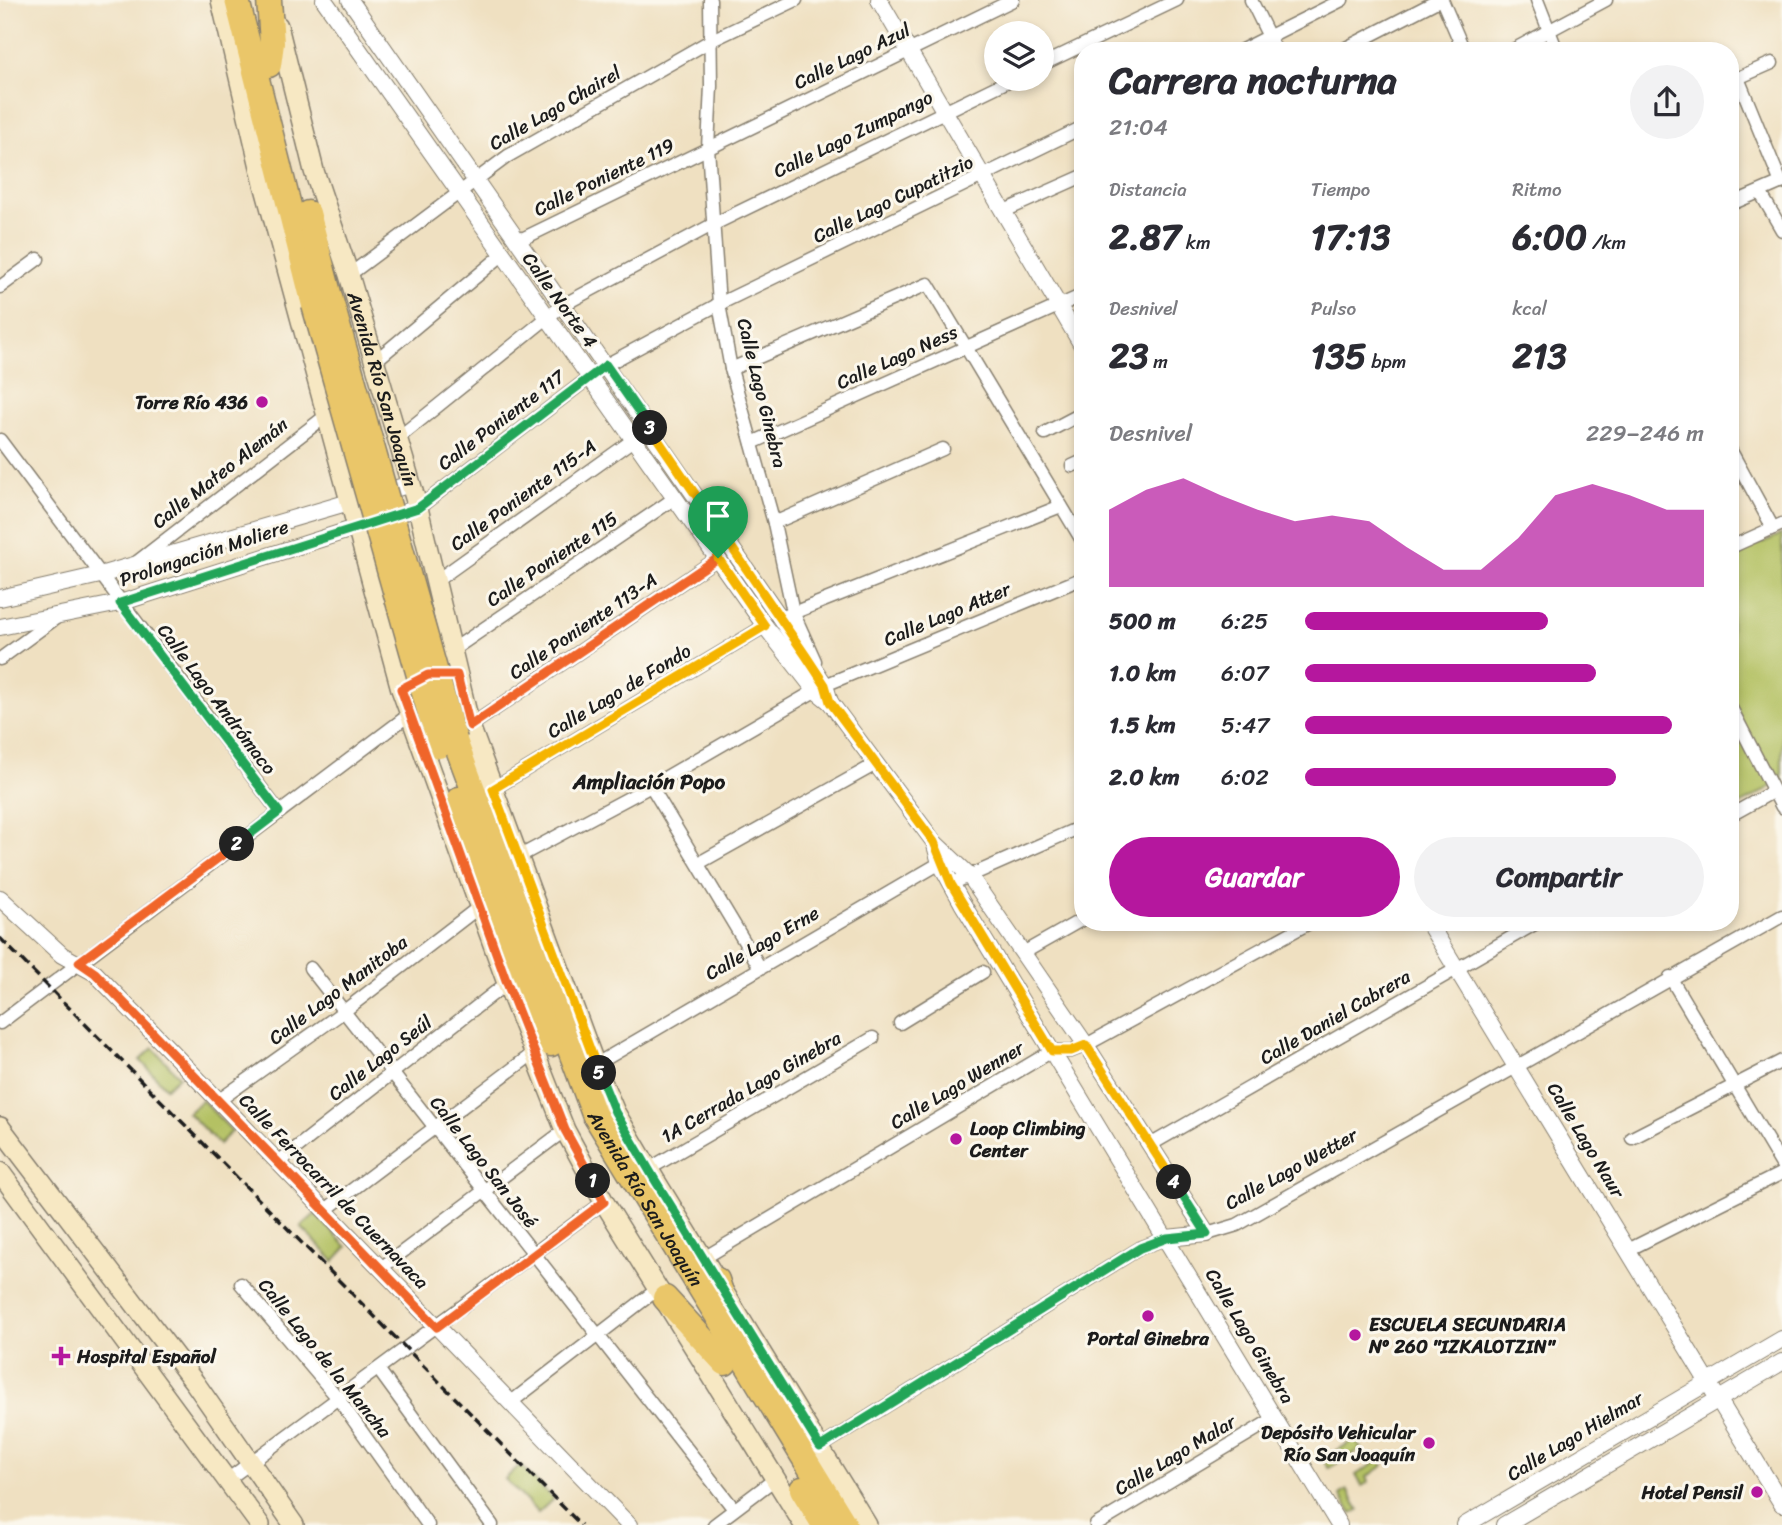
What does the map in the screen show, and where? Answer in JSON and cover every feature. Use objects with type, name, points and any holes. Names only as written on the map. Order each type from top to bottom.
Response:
[{"type":"highway","name":"Avenida Río San Joaquín","points":[[253,0],[262,68],[322,303],[534,1001],[581,1123],[598,1156],[845,1525]]},
{"type":"highway","points":[[262,68],[272,43],[270,0]]},
{"type":"highway","points":[[227,3],[262,68]]},
{"type":"highway","name":"Avenida Río San Joaquín","points":[[455,738],[594,1114],[824,1525]]},
{"type":"highway","points":[[542,972],[592,1056]]},
{"type":"highway","points":[[534,1001],[535,1052]]},
{"type":"highway","points":[[717,1280],[734,1362]]},
{"type":"highway","points":[[662,1293],[734,1362]]},
{"type":"main road","name":"Avenida Río San Joaquín","points":[[270,0],[314,171],[349,275],[418,508],[457,675],[455,738],[493,789],[615,1112],[867,1525]]},
{"type":"main road","name":"Avenida Río San Joaquín","points":[[227,3],[264,184],[401,689],[507,983],[565,1130],[604,1202],[804,1525]]},
{"type":"main road","points":[[401,689],[428,675],[457,675]]},
{"type":"main road","points":[[0,1127],[195,1384],[294,1525]]},
{"type":"main road","points":[[0,1172],[260,1525]]},
{"type":"main road","points":[[169,1402],[195,1384]]},
{"type":"street","name":"Calle Norte 4","points":[[324,0],[765,626],[820,688]]},
{"type":"street","name":"Calle Norte 4","points":[[350,0],[518,242],[787,616],[820,688]]},
{"type":"street","name":"Calle Lago Ginebra","points":[[710,0],[708,148],[719,304],[731,369],[774,523],[787,616]]},
{"type":"street","name":"Calle Lago Chairel","points":[[349,275],[508,156],[710,41],[796,0]]},
{"type":"street","points":[[879,0],[1074,332]]},
{"type":"street","name":"Calle Lago Azul","points":[[708,148],[1013,0]]},
{"type":"street","points":[[1089,42],[1177,0]]},
{"type":"street","points":[[1251,0],[1272,42]]},
{"type":"street","points":[[1259,42],[1342,0]]},
{"type":"street","points":[[1358,42],[1441,0],[1460,42]]},
{"type":"street","points":[[1537,0],[1554,42]]},
{"type":"street","points":[[1529,42],[1606,0]]},
{"type":"street","points":[[1054,59],[1074,49]]},
{"type":"street","points":[[1739,78],[1772,63]]},
{"type":"street","name":"Calle Lago Zumpango","points":[[398,438],[563,305],[712,225],[986,91]]},
{"type":"street","points":[[1739,91],[1782,183],[1739,201]]},
{"type":"street","name":"Calle Lago Cupatitzio","points":[[719,304],[1074,131]]},
{"type":"street","name":"Calle Poniente 119","points":[[518,242],[708,148]]},
{"type":"street","points":[[1002,212],[1074,180]]},
{"type":"street","points":[[1760,192],[1782,230]]},
{"type":"street","points":[[374,362],[502,255]]},
{"type":"street","points":[[0,287],[38,259]]},
{"type":"street","points":[[731,369],[928,284],[1074,527]]},
{"type":"street","name":"Calle Lago Ness","points":[[752,443],[1074,299]]},
{"type":"street","name":"Calle Poniente 117","points":[[418,508],[589,376],[719,304]]},
{"type":"street","name":"Calle Mateo Alemán","points":[[137,562],[327,415]]},
{"type":"street","points":[[1045,433],[1074,418]]},
{"type":"street","name":"Calle Lago Andrómaco","points":[[0,440],[279,812]]},
{"type":"street","name":"Calle Poniente 115-A","points":[[436,581],[633,440]]},
{"type":"street","points":[[774,523],[943,449]]},
{"type":"street","points":[[1739,464],[1777,526],[1739,543]]},
{"type":"street","name":"Prolongación Moliere","points":[[0,598],[100,575],[411,484]]},
{"type":"street","name":"Calle Poniente 115","points":[[451,651],[675,498]]},
{"type":"street","points":[[787,616],[1061,506]]},
{"type":"street","name":"Prolongación Moliere","points":[[0,627],[63,612],[120,603],[418,508]]},
{"type":"street","name":"Calle Poniente 113-A","points":[[455,738],[718,558]]},
{"type":"street","name":"Calle Lago Atter","points":[[518,857],[652,786],[820,688],[1074,582]]},
{"type":"street","points":[[0,659],[63,612]]},
{"type":"street","name":"Calle Lago de Fondo","points":[[493,789],[765,626]]},
{"type":"street","name":"Calle Lago Ginebra","points":[[820,688],[934,842],[945,860],[951,884],[1339,1525]]},
{"type":"street","points":[[0,1023],[410,714]]},
{"type":"street","points":[[1739,723],[1782,807]]},
{"type":"street","points":[[699,863],[876,764]]},
{"type":"street","points":[[652,786],[759,966]]},
{"type":"street","points":[[1739,811],[1774,791]]},
{"type":"street","points":[[951,884],[1074,829]]},
{"type":"street","points":[[945,860],[969,875],[1086,1045],[1207,1234]]},
{"type":"street","name":"Calle Lago Erne","points":[[592,1056],[759,966],[945,860]]},
{"type":"street","name":"Calle Ferrocarril de Cuernavaca","points":[[0,898],[62,955],[95,973],[629,1525]]},
{"type":"street","name":"Calle Lago Manitoba","points":[[218,1101],[343,1012],[479,907]]},
{"type":"street","name":"Calle Lago Wetter","points":[[820,1447],[1140,1248],[1167,1238],[1207,1234],[1237,1225],[1670,977],[1782,916]]},
{"type":"street","points":[[1023,953],[1074,924]]},
{"type":"street","name":"Calle Lago Wenner","points":[[704,1258],[1052,1051],[1071,1051],[1086,1045],[1295,931]]},
{"type":"street","name":"Calle Lago Naur","points":[[1434,931],[1706,1381],[1779,1493]]},
{"type":"street","name":"Calle Daniel Cabrera","points":[[1150,1145],[1522,931]]},
{"type":"street","name":"Calle Lago San José","points":[[310,968],[734,1509]]},
{"type":"street","points":[[900,1023],[983,972]]},
{"type":"street","points":[[1670,977],[1782,1165]]},
{"type":"street","name":"Calle Lago Seúl","points":[[277,1163],[507,983]]},
{"type":"street","name":"1A Cerrada Lago Ginebra","points":[[649,1169],[873,1038]]},
{"type":"street","points":[[324,1211],[535,1052]]},
{"type":"street","points":[[1632,1138],[1782,1061]]},
{"type":"street","points":[[381,1268],[565,1130]]},
{"type":"street","points":[[1628,1250],[1782,1173]]},
{"type":"street","points":[[227,1480],[604,1202]]},
{"type":"street","name":"Calle Lago de la Mancha","points":[[241,1284],[337,1397],[428,1525]]},
{"type":"street","points":[[510,1402],[599,1335],[662,1293]]},
{"type":"street","name":"Calle Lago Hielmar","points":[[1465,1525],[1706,1381],[1782,1339]]},
{"type":"street","name":"Calle Lago Hielmar","points":[[1504,1525],[1782,1362]]},
{"type":"street","points":[[378,1369],[492,1525]]},
{"type":"street","name":"Calle Lago Malar","points":[[1096,1525],[1275,1418]]},
{"type":"street","points":[[714,1525],[775,1479]]},
{"type":"green space","points":[[1782,534],[1782,788],[1778,783],[1739,805],[1739,553]]},
{"type":"green space","points":[[153,1048],[179,1076],[166,1088],[140,1060]]},
{"type":"green space","points":[[202,1100],[232,1131],[219,1144],[188,1113]]},
{"type":"green space","points":[[315,1214],[347,1247],[334,1261],[301,1227]]},
{"type":"green space","points":[[1356,1439],[1361,1449],[1329,1468],[1323,1459]]},
{"type":"green space","points":[[1380,1460],[1383,1466],[1367,1477],[1369,1482],[1362,1486],[1356,1475]]},
{"type":"green space","points":[[520,1465],[553,1499],[538,1513],[505,1479]]},
{"type":"green space","points":[[1347,1490],[1359,1510],[1352,1514],[1340,1495]]},
{"type":"railway","points":[[0,938],[581,1525]]},
{"type":"place","name":"Torre Río 436","points":[[262,402]]},
{"type":"place","name":"Loop Climbing Center","points":[[956,1139]]},
{"type":"place","name":"Portal Ginebra","points":[[1148,1316]]},
{"type":"place","name":"ESCUELA SECUNDARIA Nº 260 \"IZKALOTZIN\"","points":[[1355,1335]]},
{"type":"place","name":"Hospital Español","points":[[61,1356]]},
{"type":"place","name":"Depósito Vehicular Río San Joaquín","points":[[1429,1443]]},
{"type":"place","name":"Hotel Pensil","points":[[1757,1492]]},
{"type":"district","name":"Ampliación Popo","points":[[649,782]]},
{"type":"route","points":[[606,365],[825,685],[830,702],[934,842],[940,863],[951,884],[1052,1051],[1071,1051],[1086,1045],[1207,1234],[1167,1238],[1140,1248],[820,1447],[615,1112],[588,1047],[493,789],[765,626],[718,558],[470,726],[457,675],[428,675],[415,679],[401,689],[507,983],[565,1130],[604,1202],[437,1327],[95,973],[79,962],[279,812],[120,603],[418,508],[606,365]]}]
